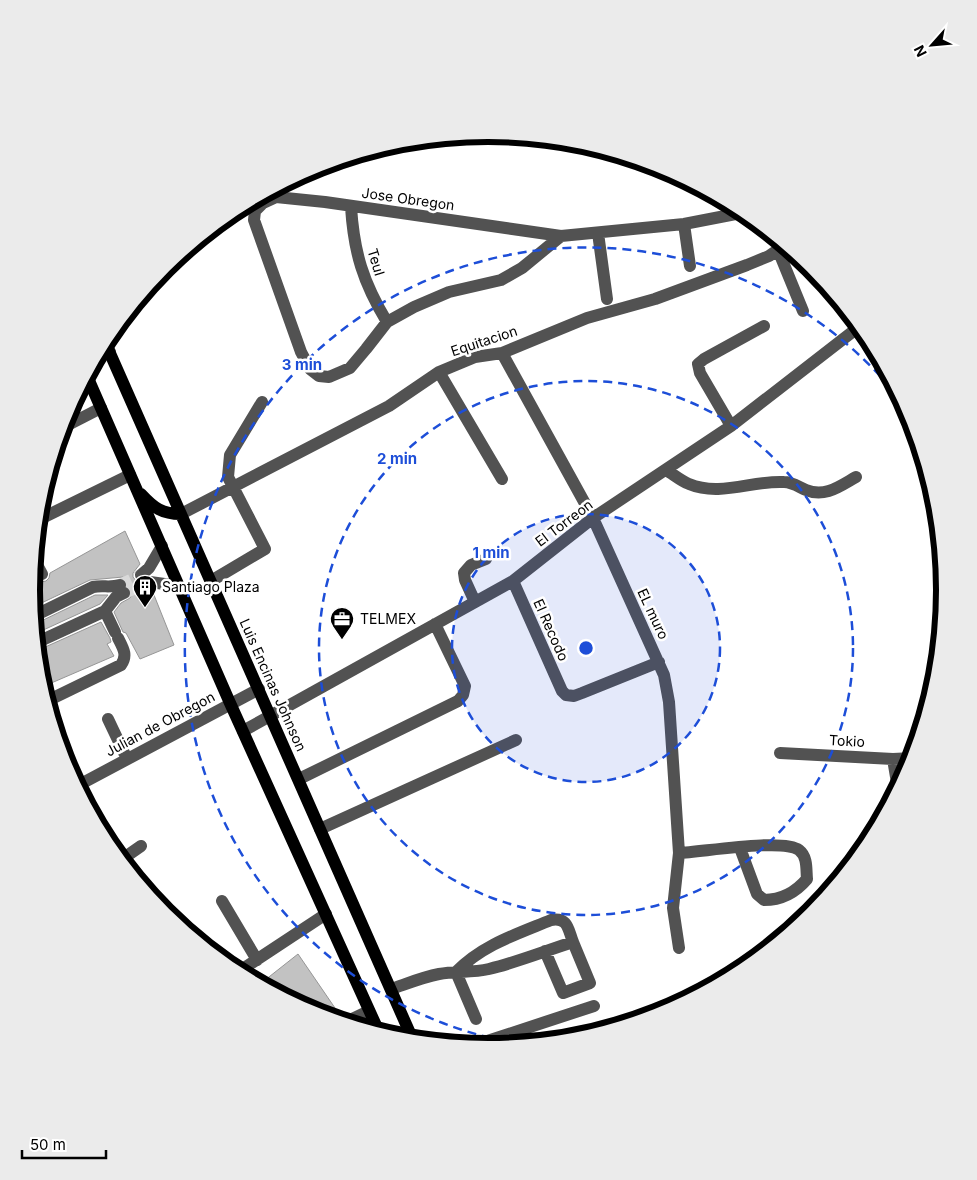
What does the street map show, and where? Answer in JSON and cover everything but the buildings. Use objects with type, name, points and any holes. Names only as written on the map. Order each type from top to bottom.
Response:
[{"type":"main road","name":"Luis Encinas Johnson","points":[[109,352],[409,1031]]},
{"type":"main road","points":[[90,384],[230,703],[374,1023]]},
{"type":"main road","points":[[138,491],[151,504],[168,514],[181,514]]},
{"type":"street","name":"Jose Obregon","points":[[387,322],[350,368],[329,377],[319,376],[310,369],[301,352],[254,220],[255,212],[263,203],[276,197],[326,202],[561,236],[684,224],[734,214]]},
{"type":"street","name":"Teul","points":[[351,207],[358,259],[372,296],[387,322]]},
{"type":"street","points":[[684,224],[690,266]]},
{"type":"street","points":[[598,233],[607,299]]},
{"type":"street","points":[[387,322],[414,307],[449,292],[501,280],[522,268],[561,236]]},
{"type":"street","name":"Equitacion","points":[[181,514],[389,406],[438,372],[475,357],[502,353],[587,318],[655,299],[747,265],[779,249]]},
{"type":"street","points":[[784,253],[803,310]]},
{"type":"street","points":[[731,426],[700,373],[698,364],[764,326]]},
{"type":"street","name":"El Torreon","points":[[243,731],[513,582],[593,518],[731,426],[854,331]]},
{"type":"street","name":"EL muro","points":[[502,353],[593,518],[664,675],[669,702],[679,854],[673,908],[679,948]]},
{"type":"street","points":[[438,372],[502,479]]},
{"type":"street","points":[[211,581],[265,549],[228,477],[230,455],[262,402]]},
{"type":"street","points":[[72,423],[100,408]]},
{"type":"street","points":[[666,470],[689,484],[708,488],[734,489],[768,482],[787,482],[813,493],[832,492],[856,477]]},
{"type":"street","points":[[47,516],[130,475]]},
{"type":"street","points":[[162,546],[143,580],[179,586]]},
{"type":"street","points":[[475,602],[465,580],[464,573],[471,565],[486,559]]},
{"type":"street","name":"El Recodo","points":[[513,582],[562,691],[566,696],[574,696],[659,662]]},
{"type":"street","points":[[41,613],[93,587],[101,586],[118,591],[105,611],[43,640]]},
{"type":"street","points":[[53,698],[121,665],[125,659],[125,651],[105,611]]},
{"type":"street","points":[[299,779],[458,701],[463,695],[465,686],[435,624]]},
{"type":"street","name":"Julian de Obregon","points":[[83,783],[259,689]]},
{"type":"street","points":[[108,719],[127,759]]},
{"type":"street","points":[[320,829],[516,740]]},
{"type":"street","name":"Tokio","points":[[780,753],[904,758]]},
{"type":"street","points":[[893,759],[896,777]]},
{"type":"street","points":[[679,854],[761,845],[793,847],[801,851],[806,861],[807,880],[793,893],[764,900],[757,894],[740,848]]},
{"type":"street","points":[[128,855],[141,846]]},
{"type":"street","points":[[222,901],[257,960]]},
{"type":"street","points":[[246,967],[326,914]]},
{"type":"street","points":[[456,972],[468,960],[487,947],[551,920],[558,919],[567,925],[590,983],[563,993],[545,951]]},
{"type":"street","points":[[391,989],[438,974],[488,969],[573,942]]},
{"type":"street","points":[[456,972],[476,1019]]},
{"type":"street","points":[[496,1038],[594,1006]]},
{"type":"street","points":[[354,1018],[369,1011]]},
{"type":"tunnel","points":[[120,585],[141,575]]},
{"type":"tunnel","points":[[124,593],[145,584]]},
{"type":"place","name":"Santiago Plaza","points":[[145,608]]},
{"type":"place","name":"TELMEX","points":[[342,640]]}]
